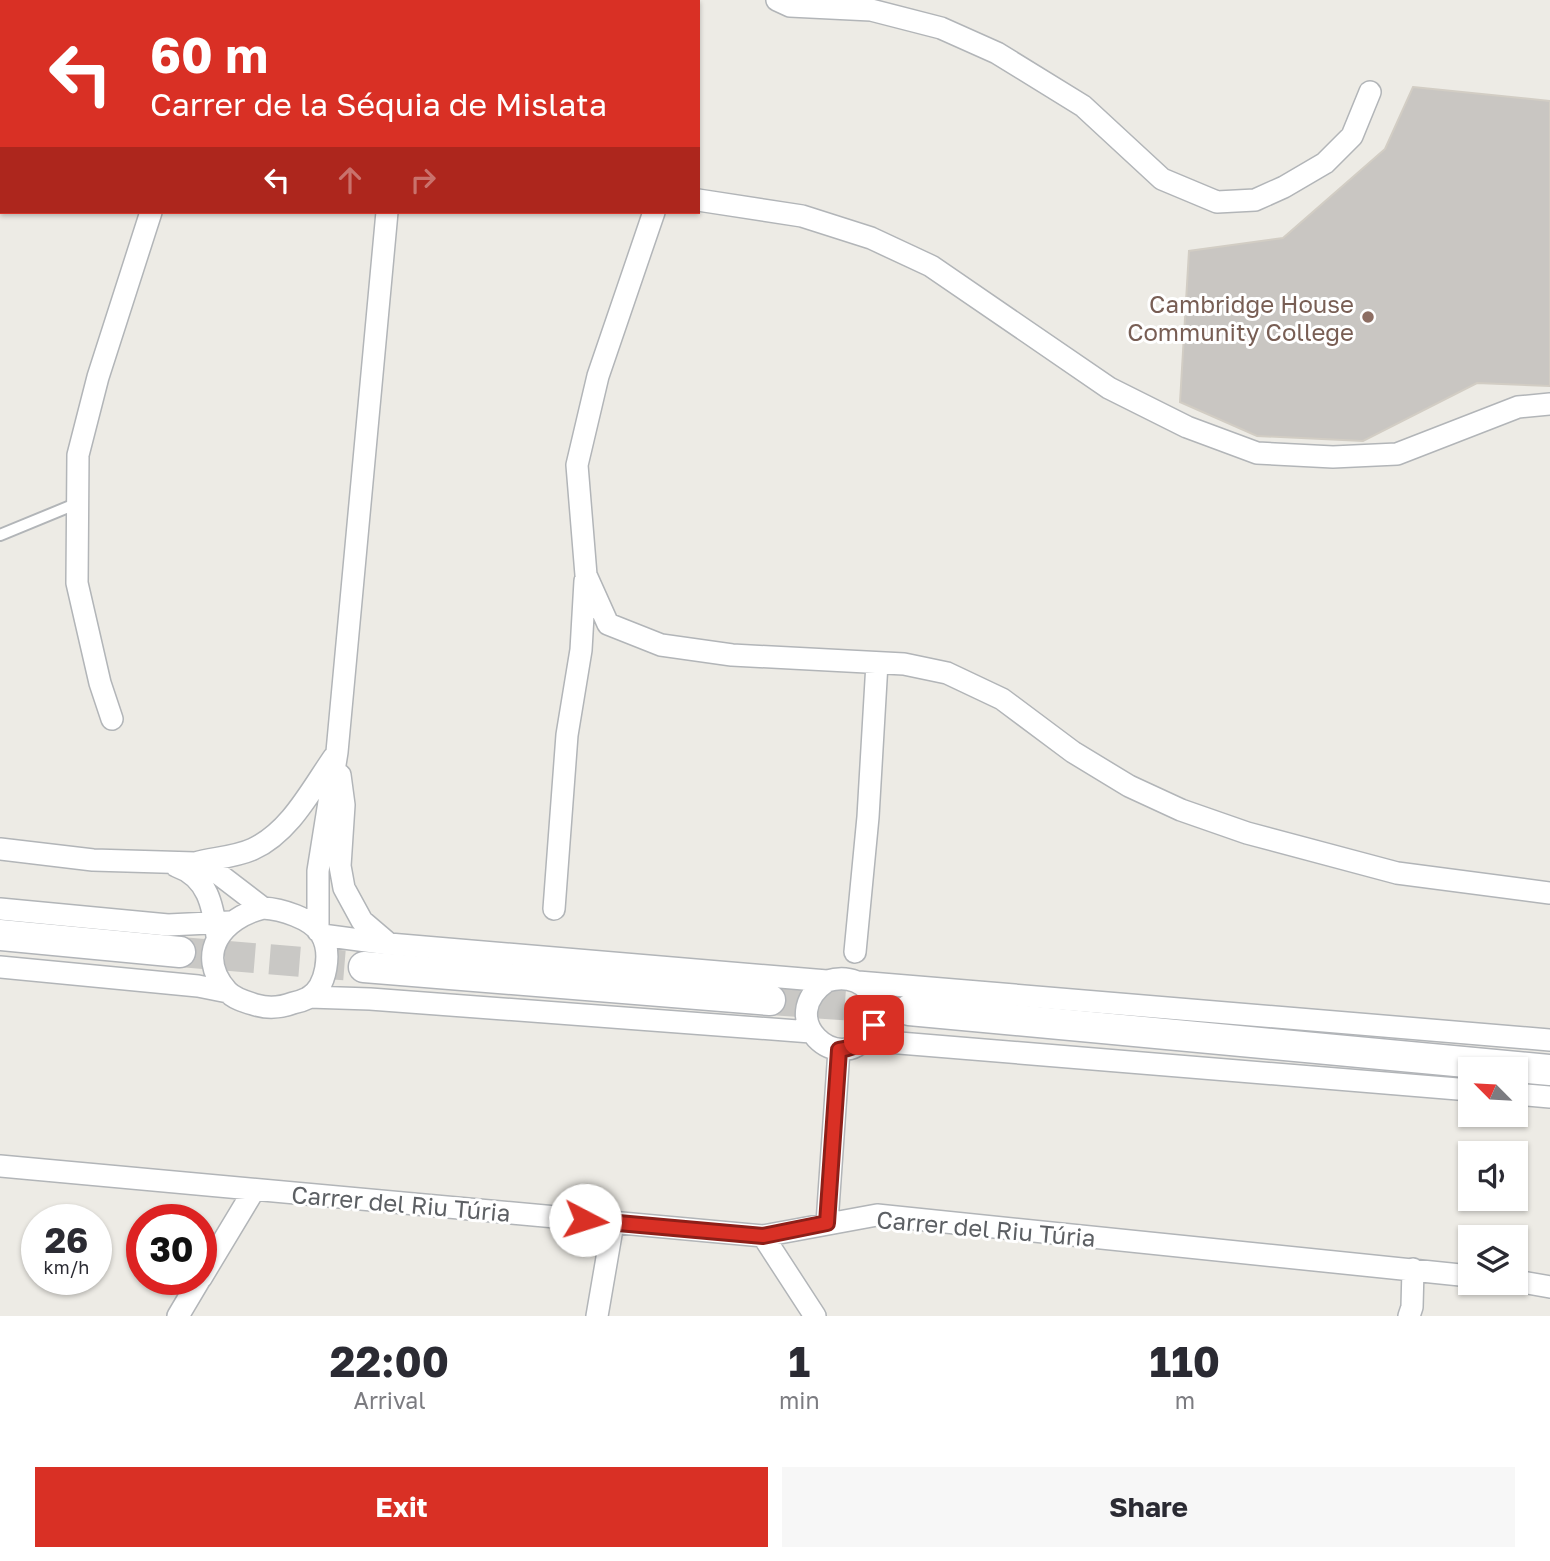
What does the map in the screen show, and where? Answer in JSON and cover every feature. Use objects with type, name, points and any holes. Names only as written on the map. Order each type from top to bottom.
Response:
[{"type":"main road","points":[[0,935],[180,952]]},
{"type":"main road","points":[[363,967],[770,1000]]},
{"type":"main road","points":[[909,1010],[1550,1070]]},
{"type":"street","points":[[777,0],[790,6],[871,10],[941,28],[997,53],[1083,106],[1161,178],[1217,202],[1255,200],[1325,163],[1352,136],[1370,92]]},
{"type":"street","points":[[700,200],[802,216],[871,238],[931,266],[1109,388],[1187,427],[1257,453],[1333,457],[1397,454],[1518,407],[1550,404]]},
{"type":"street","points":[[112,719],[100,683],[77,583],[78,455],[98,377],[150,214]]},
{"type":"street","points":[[0,967],[198,986],[228,992],[239,999],[267,1008],[284,1007],[309,997],[317,989],[324,971],[326,950],[320,933],[318,871],[337,752],[387,214]]},
{"type":"street","points":[[554,909],[567,735],[581,650],[586,575],[577,465],[598,376],[653,214]]},
{"type":"street","points":[[586,575],[608,624],[661,645],[732,654],[904,664],[947,673],[1002,699],[1073,752],[1129,786],[1181,810],[1247,833],[1397,873],[1550,893]]},
{"type":"street","points":[[855,952],[868,817],[877,663]]},
{"type":"street","points":[[0,849],[93,860],[167,863],[195,863],[251,850],[277,834],[292,817],[337,752]]},
{"type":"street","points":[[337,752],[344,805],[340,866],[344,888],[362,921],[389,944]]},
{"type":"street","points":[[167,863],[182,868],[202,883],[212,902],[221,928],[213,957],[215,969],[228,992]]},
{"type":"street","points":[[195,863],[216,872],[263,908]]},
{"type":"street","points":[[0,909],[221,928],[250,911],[263,908],[289,913],[320,933],[389,944],[827,981],[837,978],[858,982],[1550,1040]]},
{"type":"street","points":[[827,981],[810,997],[806,1008],[806,1021],[819,1042],[849,1047],[874,1041],[1458,1089]]},
{"type":"street","points":[[849,1047],[868,1035],[874,1025],[876,1011],[872,996],[858,982]]},
{"type":"street","points":[[309,997],[370,999],[811,1032]]},
{"type":"street","points":[[827,1223],[849,1047]]},
{"type":"street","points":[[1528,1095],[1550,1097]]},
{"type":"street","name":"Carrer del Riu Túria","points":[[0,1167],[763,1236],[877,1215],[1458,1275]]},
{"type":"street","points":[[217,1252],[254,1190]]},
{"type":"street","points":[[597,1316],[613,1223]]},
{"type":"street","points":[[763,1236],[815,1316]]},
{"type":"street","points":[[1409,1316],[1412,1307],[1413,1269]]},
{"type":"street","points":[[1528,1283],[1550,1287]]},
{"type":"street","points":[[178,1316],[191,1295]]},
{"type":"lane","points":[[0,535],[78,503]]},
{"type":"building","name":"Cambridge House Community College","points":[[1413,87],[1550,101],[1550,386],[1477,383],[1363,441],[1257,436],[1180,402],[1189,251],[1283,238],[1385,149]]},
{"type":"tunnel","points":[[180,952],[364,967]]},
{"type":"tunnel","points":[[770,1000],[909,1010]]},
{"type":"place","name":"Cambridge House Community College","points":[[1368,317]]},
{"type":"route","points":[[585,1220],[763,1236],[827,1223],[839,1050],[859,1044],[874,1025]]}]
